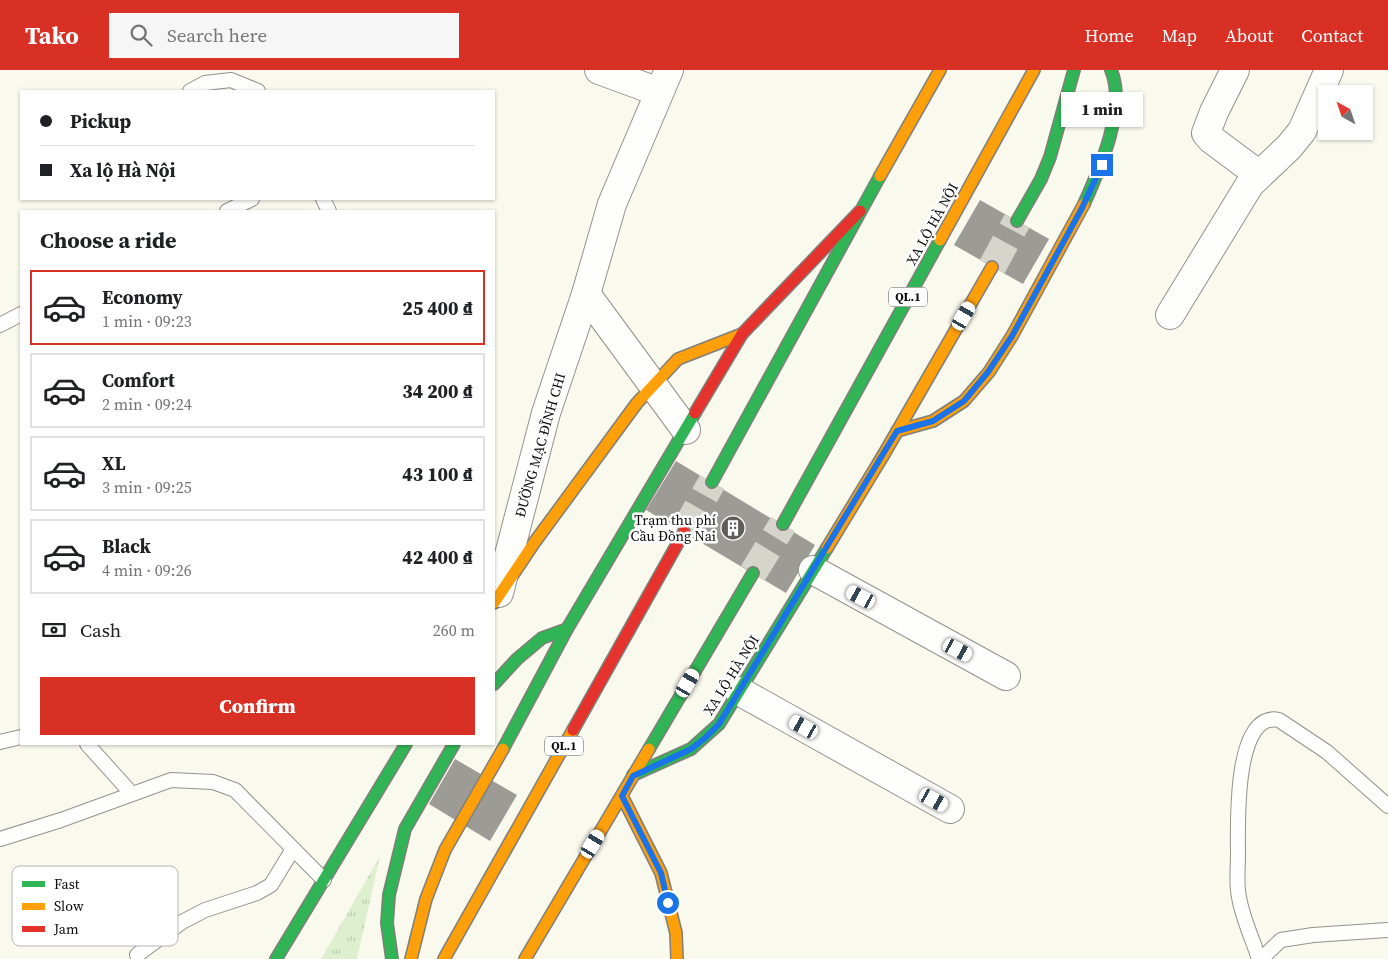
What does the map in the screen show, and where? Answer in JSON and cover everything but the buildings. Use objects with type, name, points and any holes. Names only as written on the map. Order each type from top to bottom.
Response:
[{"type":"highway","points":[[712,482],[860,210],[940,70]]},
{"type":"highway","name":"XA LỘ HÀ NỘI","points":[[783,524],[1034,70]]},
{"type":"highway","points":[[1018,221],[1041,180],[1050,157],[1074,70]]},
{"type":"highway","points":[[897,431],[933,421],[964,401],[988,372],[1012,336],[1082,208],[1102,165],[1115,113],[1116,82],[1111,70]]},
{"type":"highway","points":[[411,959],[426,899],[445,850],[487,778],[567,629],[742,334],[860,210]]},
{"type":"highway","name":"XA LỘ HÀ NỘI","points":[[633,776],[691,749],[719,724],[897,431],[992,267]]},
{"type":"highway","points":[[495,598],[637,404],[653,385],[678,359],[742,334]]},
{"type":"highway","name":"QL.1","points":[[444,959],[684,532]]},
{"type":"highway","points":[[525,959],[753,573]]},
{"type":"highway","points":[[495,683],[517,659],[542,638],[567,629]]},
{"type":"highway","points":[[276,959],[405,745]]},
{"type":"highway","points":[[392,959],[387,923],[389,895],[405,829],[453,745]]},
{"type":"highway","points":[[622,796],[661,873],[676,933],[677,959]]},
{"type":"street","points":[[600,70],[664,81]]},
{"type":"street","points":[[1235,70],[1208,125],[1206,133],[1211,140],[1258,174]]},
{"type":"street","points":[[1170,315],[1241,198],[1258,174],[1276,160],[1302,131],[1329,70]]},
{"type":"street","name":"ĐƯỜNG MẠC ĐĨNH CHI","points":[[495,598],[546,413],[586,294],[612,204],[664,81]]},
{"type":"street","points":[[586,294],[686,430]]},
{"type":"street","points":[[813,570],[1006,676]]},
{"type":"street","points":[[740,691],[950,809]]},
{"type":"lane","points":[[192,90],[205,83],[231,80],[256,90]]},
{"type":"lane","points":[[229,210],[250,200]]},
{"type":"lane","points":[[0,325],[20,315]]},
{"type":"lane","points":[[1388,806],[1327,752],[1279,720],[1272,718],[1254,730],[1240,777],[1238,821],[1239,897],[1260,959],[1280,940],[1313,935],[1388,930]]},
{"type":"lane","points":[[0,742],[20,737]]},
{"type":"lane","points":[[88,745],[132,794]]},
{"type":"lane","points":[[0,839],[61,820],[172,780],[213,782],[235,790],[324,880]]},
{"type":"lane","points":[[178,925],[205,910],[257,893],[271,885],[293,850]]},
{"type":"lane","points":[[137,955],[149,946]]},
{"type":"green space","points":[[380,856],[357,959],[321,959]]},
{"type":"tunnel","points":[[992,267],[1017,221]]},
{"type":"tunnel","points":[[684,532],[712,482]]},
{"type":"tunnel","points":[[753,573],[783,524]]},
{"type":"traffic: fast","points":[[1017,221],[1041,179],[1050,157],[1074,70]]},
{"type":"traffic: fast","points":[[1084,204],[1104,156],[1114,120],[1115,85],[1111,70]]},
{"type":"traffic: fast","points":[[712,482],[880,176]]},
{"type":"traffic: fast","points":[[783,524],[940,240]]},
{"type":"traffic: fast","points":[[503,749],[567,629],[695,413]]},
{"type":"traffic: fast","points":[[633,775],[691,749],[719,724],[827,548]]},
{"type":"traffic: fast","points":[[649,749],[753,573]]},
{"type":"traffic: fast","points":[[495,683],[517,659],[542,638],[567,629]]},
{"type":"traffic: fast","points":[[276,959],[405,745]]},
{"type":"traffic: fast","points":[[392,959],[387,923],[389,895],[405,829],[453,745]]},
{"type":"traffic: slow","points":[[880,176],[940,70]]},
{"type":"traffic: slow","points":[[940,240],[1034,70]]},
{"type":"traffic: slow","points":[[897,431],[933,421],[964,401],[989,372],[1012,336],[1084,204]]},
{"type":"traffic: slow","points":[[827,548],[884,454],[992,267]]},
{"type":"traffic: slow","points":[[495,602],[534,543],[637,403],[678,359],[742,334]]},
{"type":"traffic: slow","points":[[444,959],[573,730]]},
{"type":"traffic: slow","points":[[411,959],[426,899],[445,850],[503,749]]},
{"type":"traffic: slow","points":[[525,959],[649,749]]},
{"type":"traffic: slow","points":[[622,796],[661,873],[676,933],[677,959]]},
{"type":"traffic: jam","points":[[695,413],[742,334],[860,211]]},
{"type":"traffic: jam","points":[[573,730],[684,532]]},
{"type":"place","name":"Trạm thu phí Cầu Đồng Nai","points":[[733,528]]},
{"type":"route","points":[[668,903],[661,873],[652,852],[622,796],[633,776],[691,749],[719,724],[897,431],[933,421],[964,401],[988,372],[1012,336],[1082,208],[1102,165]]}]
